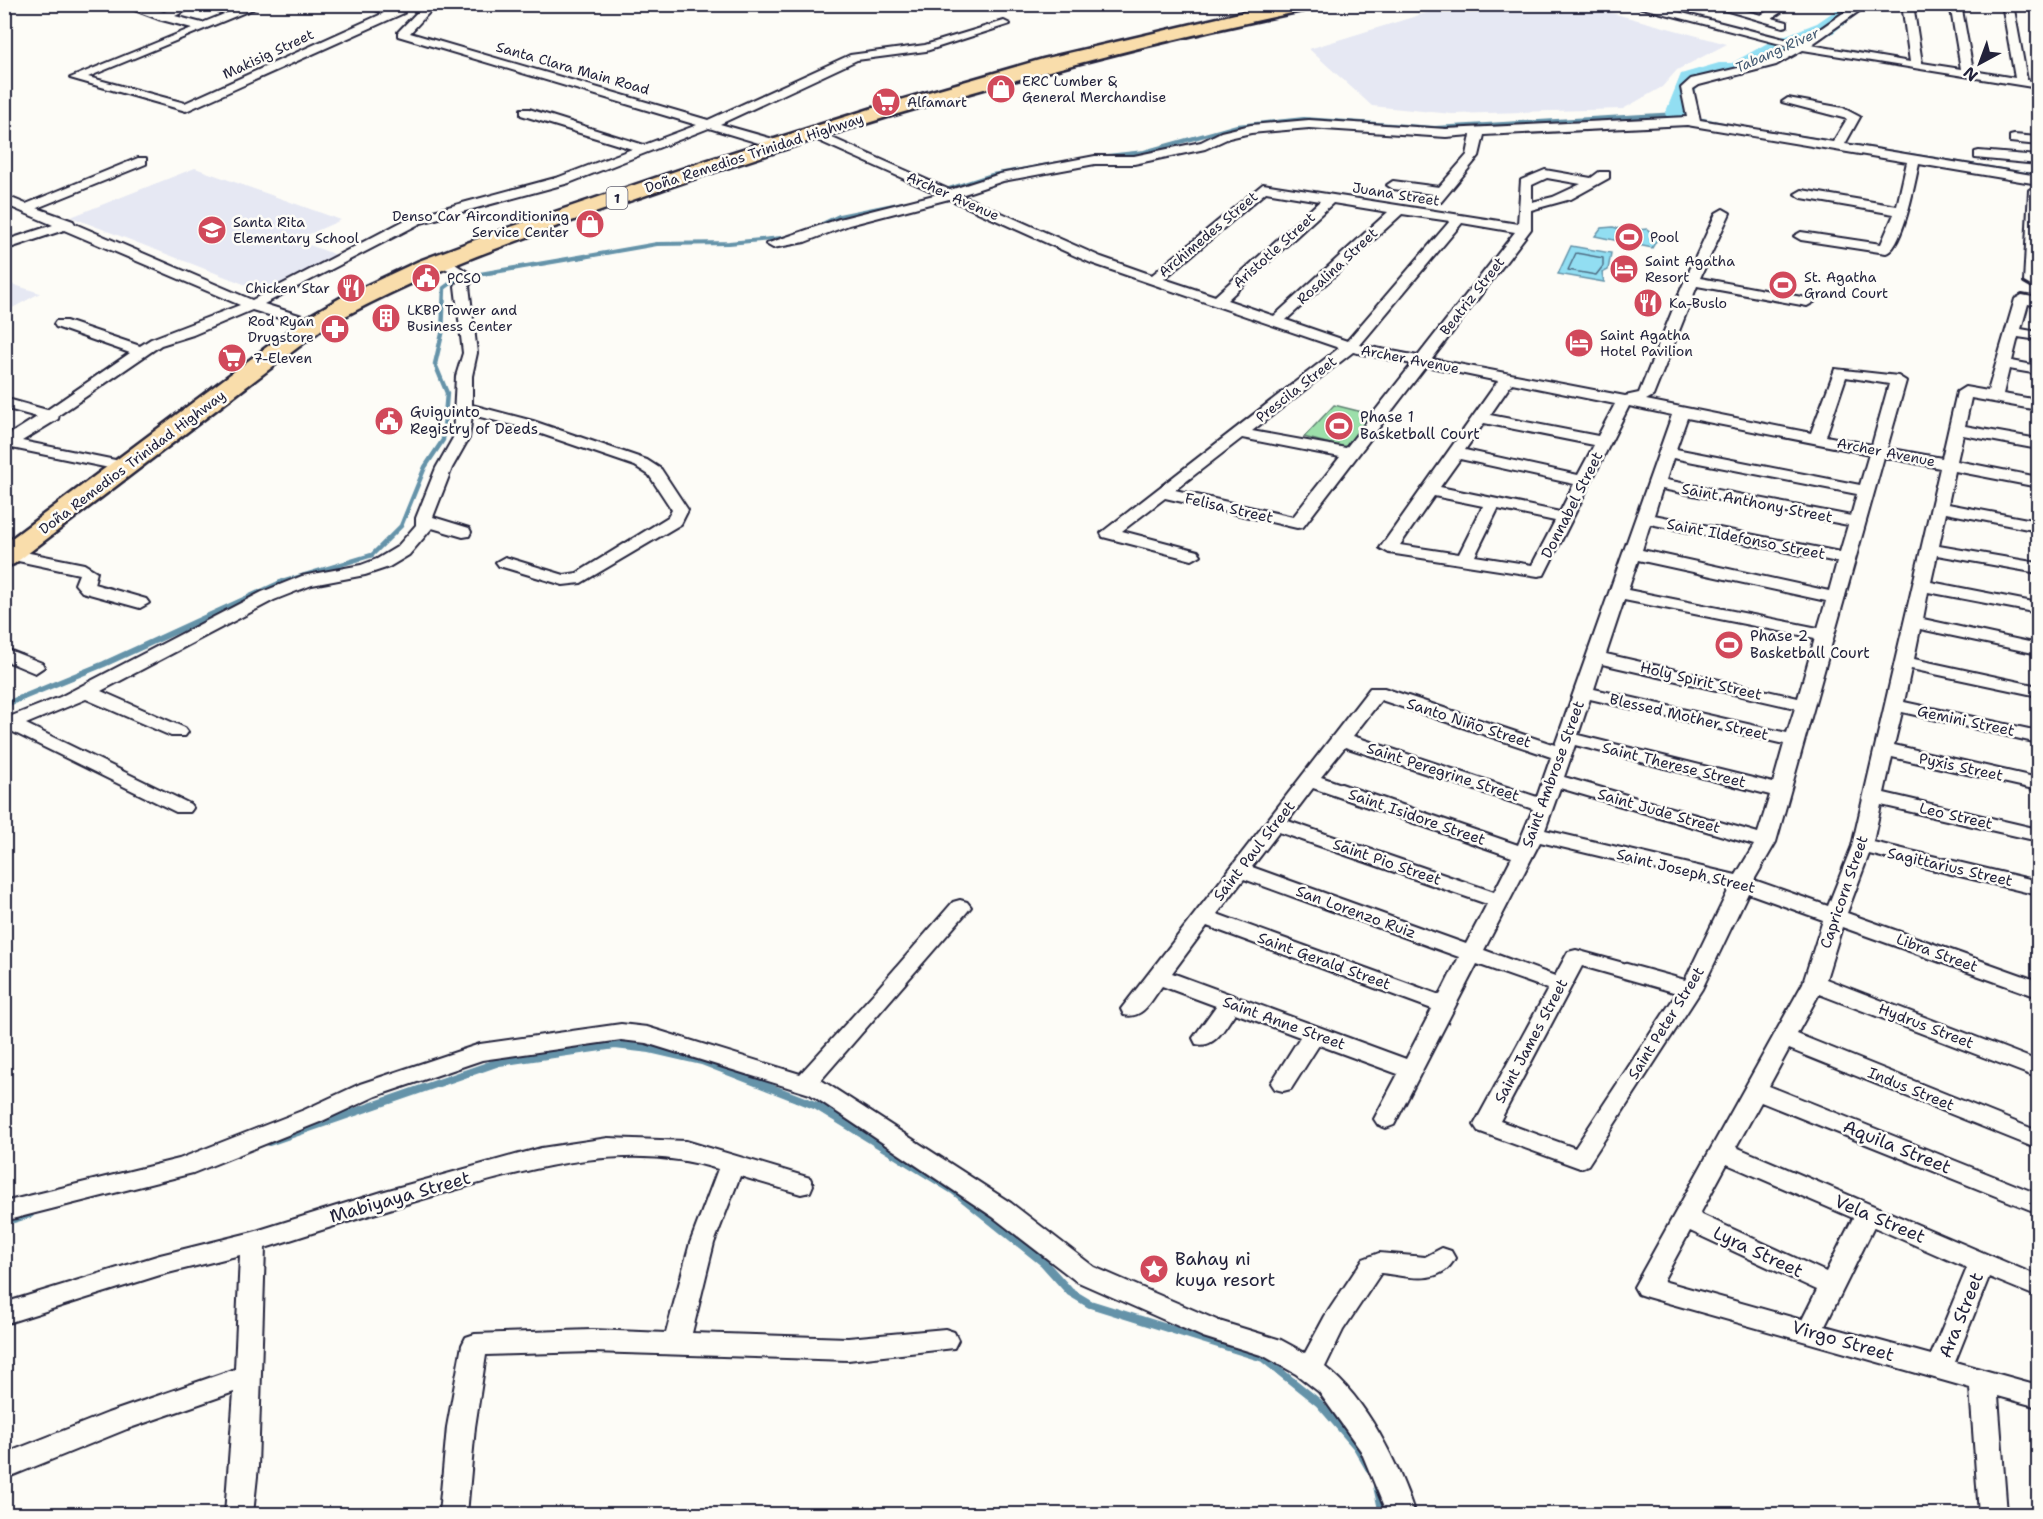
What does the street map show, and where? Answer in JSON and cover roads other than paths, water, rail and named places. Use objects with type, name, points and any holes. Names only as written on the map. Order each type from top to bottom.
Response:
[{"type":"highway","name":"Doña Remedios Trinidad Highway","points":[[8,556],[313,324],[367,292],[441,259],[812,132],[1104,47],[1307,4]]},
{"type":"street","points":[[123,4],[202,27],[260,4]]},
{"type":"street","points":[[162,17],[194,4]]},
{"type":"street","points":[[363,4],[419,17]]},
{"type":"street","name":"Santa Clara Main Road","points":[[432,4],[402,34],[776,144]]},
{"type":"street","points":[[1632,4],[1656,7],[1798,47],[2038,85]]},
{"type":"street","points":[[1762,19],[1788,4]]},
{"type":"street","points":[[1695,122],[1687,96],[1688,88],[1695,82],[1772,63],[1864,4]]},
{"type":"street","points":[[1907,4],[1916,65]]},
{"type":"street","points":[[1955,4],[1966,73]]},
{"type":"street","points":[[2007,4],[2022,82]]},
{"type":"street","points":[[1716,5],[1783,24]]},
{"type":"street","name":"Makisig Street","points":[[202,27],[76,78],[186,107],[394,12]]},
{"type":"street","points":[[7,445],[156,342],[188,332],[252,305],[429,215],[564,180],[709,124],[841,61],[866,55],[926,48],[1004,24]]},
{"type":"street","points":[[1788,102],[1839,111],[1854,117],[1838,144]]},
{"type":"street","points":[[525,112],[645,149]]},
{"type":"street","points":[[773,244],[1000,178],[1095,160],[1134,160],[1187,149],[1251,129],[1309,124],[1446,133],[1672,120],[1838,144],[2038,180]]},
{"type":"street","name":"Archer Avenue","points":[[812,132],[1096,260],[1350,347],[2038,482]]},
{"type":"street","points":[[1393,185],[1439,195],[1473,156],[1478,132]]},
{"type":"street","points":[[2014,139],[2038,141]]},
{"type":"street","points":[[1979,154],[2038,160]]},
{"type":"street","points":[[1801,236],[1886,249],[1902,211],[1914,158]]},
{"type":"street","points":[[27,208],[142,161]]},
{"type":"street","points":[[1524,229],[1526,183],[1545,174],[1599,178],[1556,203],[1525,207]]},
{"type":"street","name":"Juana Street","points":[[1263,188],[1524,229]]},
{"type":"street","name":"Archimedes Street","points":[[1154,280],[1263,188]]},
{"type":"street","points":[[2034,276],[2036,190],[2038,191]]},
{"type":"street","points":[[1802,194],[1902,211]]},
{"type":"street","name":"Aristotle Street","points":[[1217,302],[1331,198]]},
{"type":"street","points":[[4,199],[68,224],[252,305],[287,318],[313,324]]},
{"type":"street","name":"Rosalina Street","points":[[1276,322],[1398,210]]},
{"type":"street","points":[[1624,401],[1645,396],[1692,281],[1723,213]]},
{"type":"street","name":"Prescila Street","points":[[1192,555],[1108,533],[1350,347],[1459,219]]},
{"type":"street","points":[[4,246],[68,224]]},
{"type":"street","name":"Beatriz Street","points":[[1297,523],[1524,229]]},
{"type":"street","points":[[8,725],[85,691],[236,615],[268,596],[308,580],[365,570],[383,563],[403,550],[425,526],[424,520],[444,468],[461,438],[464,376],[470,353],[462,303],[462,286],[465,275],[441,259]]},
{"type":"street","points":[[1692,281],[1806,302]]},
{"type":"street","points":[[2038,302],[2022,299],[1994,397],[2038,405]]},
{"type":"street","points":[[61,324],[142,352]]},
{"type":"street","points":[[2013,332],[2038,336]]},
{"type":"street","points":[[2004,364],[2038,370]]},
{"type":"street","name":"Saint Peter Street","points":[[1580,1159],[1691,989],[1742,883],[1766,842],[1898,381],[1840,372],[1817,439]]},
{"type":"street","points":[[1508,378],[1430,490],[1565,518]]},
{"type":"street","name":"Capricorn Street","points":[[1647,1287],[1814,983],[1835,916],[1862,846],[1965,392],[1994,397]]},
{"type":"street","name":"Donnabel Street","points":[[1430,490],[1389,548],[1538,571],[1624,401]]},
{"type":"street","points":[[4,403],[52,416]]},
{"type":"street","points":[[464,408],[527,424],[641,463],[655,472],[678,504],[679,515],[675,520],[581,578],[563,579],[505,562]]},
{"type":"street","name":"Saint Ambrose Street","points":[[1386,1119],[1534,834],[1681,412]]},
{"type":"street","points":[[1480,418],[1604,442]]},
{"type":"street","points":[[1956,429],[2038,444]]},
{"type":"street","points":[[1239,433],[1350,454]]},
{"type":"street","points":[[7,445],[124,466]]},
{"type":"street","points":[[1667,452],[1867,490]]},
{"type":"street","points":[[1456,453],[1584,481]]},
{"type":"street","name":"Saint Anthony Street","points":[[1656,483],[1858,522]]},
{"type":"street","name":"Felisa Street","points":[[1162,492],[1297,523]]},
{"type":"street","points":[[1464,560],[1493,503]]},
{"type":"street","points":[[1939,507],[2038,526]]},
{"type":"street","name":"Saint Ildefonso Street","points":[[1644,518],[1847,559]]},
{"type":"street","points":[[424,520],[463,532]]},
{"type":"street","points":[[1929,549],[2038,568]]},
{"type":"street","points":[[1632,553],[1836,598]]},
{"type":"street","points":[[8,556],[78,568],[88,572],[84,584],[88,588],[140,603]]},
{"type":"street","points":[[1921,585],[2038,608]]},
{"type":"street","points":[[1618,593],[1826,635]]},
{"type":"street","points":[[1913,622],[2038,649]]},
{"type":"street","points":[[4,652],[35,667]]},
{"type":"street","name":"Holy Spirit Street","points":[[1596,657],[1805,705]]},
{"type":"street","points":[[1904,662],[2038,691]]},
{"type":"street","points":[[85,691],[178,732]]},
{"type":"street","name":"Saint Paul Street","points":[[1132,1009],[1377,692]]},
{"type":"street","name":"Santo Niño Street","points":[[1377,692],[1565,746]]},
{"type":"street","name":"Blessed Mother Street","points":[[1583,692],[1795,741]]},
{"type":"street","name":"Gemini Street","points":[[1894,705],[2038,736]]},
{"type":"street","points":[[8,725],[183,808]]},
{"type":"street","name":"Saint Peregrine Street","points":[[1341,738],[1544,806]]},
{"type":"street","name":"Saint Therese Street","points":[[1565,746],[1780,791]]},
{"type":"street","name":"Pyxis Street","points":[[1884,749],[2038,784]]},
{"type":"street","name":"Saint Isidore Street","points":[[1309,780],[1524,854]]},
{"type":"street","name":"Saint Jude Street","points":[[1553,780],[1766,842]]},
{"type":"street","name":"Leo Street","points":[[1873,797],[2038,835]]},
{"type":"street","name":"Saint Pio Street","points":[[1275,824],[1499,901]]},
{"type":"street","name":"Saint Joseph Street","points":[[1534,834],[1742,883],[1835,916]]},
{"type":"street","name":"Sagittarius Street","points":[[1862,846],[2038,888]]},
{"type":"street","name":"San Lorenzo Ruiz","points":[[1239,870],[1561,986]]},
{"type":"street","points":[[804,1084],[960,907]]},
{"type":"street","name":"Saint Gerald Street","points":[[1203,916],[1445,1005]]},
{"type":"street","name":"Libra Street","points":[[1835,916],[2038,989]]},
{"type":"street","name":"Saint James Street","points":[[1580,1159],[1486,1125],[1576,957],[1691,989]]},
{"type":"street","name":"Saint Anne Street","points":[[1158,976],[1411,1070]]},
{"type":"street","name":"Hydrus Street","points":[[1814,983],[2038,1070]]},
{"type":"street","points":[[1204,1038],[1231,1003]]},
{"type":"street","points":[[4,1212],[184,1167],[312,1116],[368,1090],[480,1052],[621,1032],[647,1035],[818,1088],[1002,1210],[1085,1274],[1212,1329],[1272,1348],[1310,1370],[1328,1384],[1372,1445],[1401,1515]]},
{"type":"street","points":[[1283,1083],[1314,1034]]},
{"type":"street","name":"Indus Street","points":[[1784,1038],[2038,1140]]},
{"type":"street","name":"Aquila Street","points":[[1755,1090],[2038,1204]]},
{"type":"street","name":"Mabiyaya Street","points":[[4,1314],[160,1265],[253,1242],[385,1200],[541,1157],[608,1147],[686,1150],[801,1185]]},
{"type":"street","name":"Vela Street","points":[[1721,1151],[2038,1287]]},
{"type":"street","points":[[676,1343],[702,1243],[732,1164]]},
{"type":"street","points":[[1809,1332],[1868,1214]]},
{"type":"street","name":"Lyra Street","points":[[1685,1218],[1832,1286]]},
{"type":"street","points":[[239,1515],[248,1377],[253,1242]]},
{"type":"street","points":[[1310,1370],[1334,1323],[1372,1266],[1379,1263],[1430,1268],[1442,1258]]},
{"type":"street","name":"Ara Street","points":[[1939,1368],[1982,1262]]},
{"type":"street","name":"Virgo Street","points":[[1647,1287],[2038,1396]]},
{"type":"street","points":[[453,1515],[461,1427],[475,1345],[592,1341],[848,1349],[945,1340]]},
{"type":"street","points":[[4,1467],[118,1421],[248,1377]]},
{"type":"street","points":[[1983,1380],[1993,1515]]},
{"type":"water","name":"Pool","points":[[1613,227],[1626,231],[1647,229],[1658,238],[1652,248],[1595,236],[1601,228]]},
{"type":"water","points":[[1571,246],[1611,253],[1608,270],[1602,273],[1604,282],[1558,274]]},
{"type":"waterway","name":"Tabang River","points":[[1677,114],[1689,79],[1719,70],[1737,69],[1779,46],[1825,28],[1855,7]]},
{"type":"waterway","points":[[1098,157],[1144,152],[1237,126],[1304,119],[1435,128],[1677,114],[1686,117]]},
{"type":"waterway","points":[[1703,120],[1723,124]]},
{"type":"waterway","points":[[1783,134],[2038,176]]},
{"type":"waterway","points":[[949,189],[992,175],[1059,163]]},
{"type":"waterway","points":[[801,234],[839,216],[908,202]]},
{"type":"waterway","points":[[577,258],[657,244],[729,243],[792,237]]},
{"type":"waterway","points":[[279,583],[372,555],[401,526],[425,467],[443,440],[447,393],[435,364],[442,334],[444,288],[458,278],[586,256]]},
{"type":"waterway","points":[[4,705],[104,664],[283,582]]},
{"type":"waterway","points":[[269,1142],[499,1062],[615,1045],[650,1049],[702,1061],[817,1106],[953,1190],[1044,1263],[1070,1292],[1090,1304],[1263,1358],[1319,1403],[1357,1447],[1369,1468]]},
{"type":"waterway","points":[[4,1222],[30,1214]]},
{"type":"waterway","points":[[1377,1486],[1383,1514]]},
{"type":"place","name":"ERC Lumber & General Merchandise","points":[[1001,89]]},
{"type":"place","name":"Alfamart","points":[[886,102]]},
{"type":"place","name":"Denso Car Airconditioning Service Center","points":[[590,224]]},
{"type":"place","name":"Santa Rita Elementary School","points":[[212,230]]},
{"type":"place","name":"Pool","points":[[1629,237]]},
{"type":"place","name":"Saint Agatha Resort","points":[[1624,269]]},
{"type":"place","name":"PCSO","points":[[426,278]]},
{"type":"place","name":"St. Agatha Grand Court","points":[[1783,285]]},
{"type":"place","name":"Chicken Star","points":[[351,288]]},
{"type":"place","name":"Ka-Buslo","points":[[1648,303]]},
{"type":"place","name":"LKBP Tower and Business Center","points":[[386,318]]},
{"type":"place","name":"Rod Ryan Drugstore","points":[[335,329]]},
{"type":"place","name":"Saint Agatha Hotel Pavilion","points":[[1579,343]]},
{"type":"place","name":"7-Eleven","points":[[232,358]]},
{"type":"place","name":"Guiguinto Registry of Deeds","points":[[389,421]]},
{"type":"place","name":"Phase 1 Basketball Court","points":[[1339,426]]},
{"type":"place","name":"Phase 2 Basketball Court","points":[[1729,645]]},
{"type":"place","name":"Bahay ni kuya resort","points":[[1154,1269]]}]
